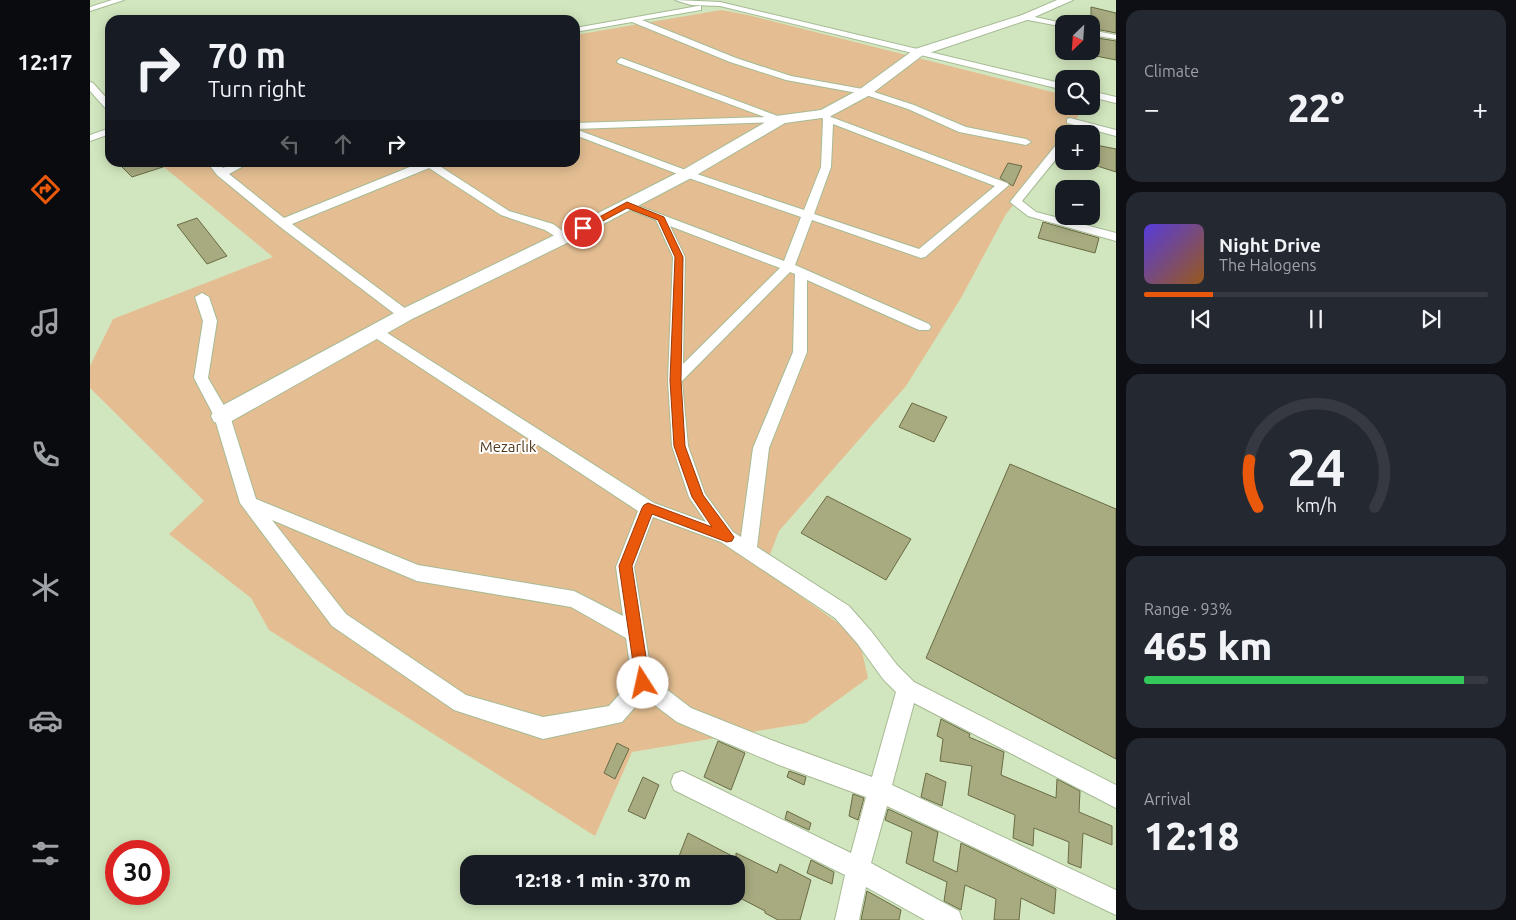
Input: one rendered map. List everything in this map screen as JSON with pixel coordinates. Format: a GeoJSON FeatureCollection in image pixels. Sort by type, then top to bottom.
{"type":"FeatureCollection","features":[{"type":"Feature","properties":{"kind":"street"},"geometry":{"type":"LineString","coordinates":[[90,9],[120,0]]}},
{"type":"Feature","properties":{"kind":"street"},"geometry":{"type":"LineString","coordinates":[[679,0],[691,3],[720,4],[1055,85]]}},
{"type":"Feature","properties":{"kind":"street"},"geometry":{"type":"LineString","coordinates":[[580,29],[745,0]]}},
{"type":"Feature","properties":{"kind":"street"},"geometry":{"type":"LineString","coordinates":[[826,116],[865,92],[919,52],[1026,17],[1068,0]]}},
{"type":"Feature","properties":{"kind":"street"},"geometry":{"type":"LineString","coordinates":[[1026,17],[1055,23]]}},
{"type":"Feature","properties":{"kind":"street"},"geometry":{"type":"LineString","coordinates":[[631,19],[733,60],[789,78],[865,92],[911,107],[963,130],[1026,142]]}},
{"type":"Feature","properties":{"kind":"street"},"geometry":{"type":"LineString","coordinates":[[1100,34],[1116,37]]}},
{"type":"Feature","properties":{"kind":"street"},"geometry":{"type":"LineString","coordinates":[[621,61],[781,119]]}},
{"type":"Feature","properties":{"kind":"street"},"geometry":{"type":"LineString","coordinates":[[90,85],[105,102]]}},
{"type":"Feature","properties":{"kind":"street"},"geometry":{"type":"LineString","coordinates":[[1100,96],[1116,100]]}},
{"type":"Feature","properties":{"kind":"street"},"geometry":{"type":"LineString","coordinates":[[748,551],[761,448],[800,352],[794,270],[809,214],[826,167],[826,116]]}},
{"type":"Feature","properties":{"kind":"street"},"geometry":{"type":"LineString","coordinates":[[580,126],[826,116],[1003,185],[921,254],[809,214],[687,174],[580,134]]}},
{"type":"Feature","properties":{"kind":"street"},"geometry":{"type":"LineString","coordinates":[[1070,125],[1071,118],[1092,125]]}},
{"type":"Feature","properties":{"kind":"street"},"geometry":{"type":"LineString","coordinates":[[222,416],[405,315],[566,237],[687,174],[781,119]]}},
{"type":"Feature","properties":{"kind":"street"},"geometry":{"type":"LineString","coordinates":[[1100,128],[1116,133]]}},
{"type":"Feature","properties":{"kind":"street"},"geometry":{"type":"LineString","coordinates":[[90,138],[105,133]]}},
{"type":"Feature","properties":{"kind":"street"},"geometry":{"type":"LineString","coordinates":[[1055,153],[1016,202],[1032,214],[1116,237]]}},
{"type":"Feature","properties":{"kind":"street"},"geometry":{"type":"LineString","coordinates":[[216,167],[283,223],[405,315]]}},
{"type":"Feature","properties":{"kind":"street"},"geometry":{"type":"LineString","coordinates":[[221,172],[234,167]]}},
{"type":"Feature","properties":{"kind":"street"},"geometry":{"type":"LineString","coordinates":[[283,223],[421,167]]}},
{"type":"Feature","properties":{"kind":"street"},"geometry":{"type":"LineString","coordinates":[[437,167],[505,213],[549,227],[566,237]]}},
{"type":"Feature","properties":{"kind":"street"},"geometry":{"type":"LineString","coordinates":[[627,205],[794,270],[924,327]]}},
{"type":"Feature","properties":{"kind":"street"},"geometry":{"type":"LineString","coordinates":[[661,219],[679,257],[675,380],[680,446],[698,497],[727,537]]}},
{"type":"Feature","properties":{"kind":"street"},"geometry":{"type":"LineString","coordinates":[[675,380],[794,270]]}},
{"type":"Feature","properties":{"kind":"street"},"geometry":{"type":"LineString","coordinates":[[202,297],[210,321],[201,378],[222,416],[249,503],[340,620],[461,703],[542,728],[615,715],[643,683]]}},
{"type":"Feature","properties":{"kind":"street"},"geometry":{"type":"LineString","coordinates":[[376,332],[648,508],[727,537],[842,612],[864,637],[890,672],[907,689],[1116,797]]}},
{"type":"Feature","properties":{"kind":"street"},"geometry":{"type":"LineString","coordinates":[[249,503],[417,573],[574,599],[634,632]]}},
{"type":"Feature","properties":{"kind":"street"},"geometry":{"type":"LineString","coordinates":[[648,508],[625,566],[643,683],[684,715],[779,754],[880,791],[1116,903]]}},
{"type":"Feature","properties":{"kind":"street"},"geometry":{"type":"LineString","coordinates":[[847,920],[858,869],[907,689]]}},
{"type":"Feature","properties":{"kind":"street"},"geometry":{"type":"LineString","coordinates":[[682,782],[858,869],[950,920]]}},
{"type":"Feature","properties":{"kind":"green space","name":"Mezarlık"},"geometry":{"type":"Polygon","coordinates":[[[721,10],[748,15],[1055,93],[1055,115],[1078,115],[1074,125],[1055,125],[1055,153],[1006,214],[961,298],[906,386],[779,531],[764,570],[859,638],[868,678],[806,723],[632,752],[595,836],[269,630],[251,598],[169,534],[204,501],[90,388],[90,366],[113,319],[273,257],[164,167],[580,167],[580,34],[721,10]]]}},
{"type":"Feature","properties":{"kind":"building"},"geometry":{"type":"Polygon","coordinates":[[[1091,7],[1116,13],[1116,33],[1100,30],[1100,15],[1091,15],[1091,7]]]}},
{"type":"Feature","properties":{"kind":"building"},"geometry":{"type":"Polygon","coordinates":[[[1100,38],[1116,41],[1116,60],[1100,57],[1100,38]]]}},
{"type":"Feature","properties":{"kind":"building"},"geometry":{"type":"Polygon","coordinates":[[[1100,146],[1116,149],[1116,172],[1100,167],[1100,146]]]}},
{"type":"Feature","properties":{"kind":"building"},"geometry":{"type":"Polygon","coordinates":[[[1008,163],[1022,166],[1013,186],[1000,178],[1008,163]]]}},
{"type":"Feature","properties":{"kind":"building"},"geometry":{"type":"Polygon","coordinates":[[[122,167],[163,167],[132,177],[122,167]]]}},
{"type":"Feature","properties":{"kind":"building"},"geometry":{"type":"Polygon","coordinates":[[[197,218],[227,256],[207,264],[177,225],[197,218]]]}},
{"type":"Feature","properties":{"kind":"building"},"geometry":{"type":"Polygon","coordinates":[[[1043,222],[1099,238],[1095,253],[1038,238],[1043,222]]]}},
{"type":"Feature","properties":{"kind":"building"},"geometry":{"type":"Polygon","coordinates":[[[912,403],[947,417],[934,442],[899,427],[912,403]]]}},
{"type":"Feature","properties":{"kind":"building"},"geometry":{"type":"Polygon","coordinates":[[[1010,464],[1116,509],[1116,759],[926,658],[1010,464]]]}},
{"type":"Feature","properties":{"kind":"building"},"geometry":{"type":"Polygon","coordinates":[[[827,496],[911,539],[886,580],[801,533],[827,496]]]}},
{"type":"Feature","properties":{"kind":"building"},"geometry":{"type":"Polygon","coordinates":[[[941,719],[970,734],[969,737],[1004,752],[1001,775],[1056,798],[1057,779],[1080,791],[1079,812],[1112,826],[1112,845],[1083,833],[1081,868],[1068,863],[1069,842],[1034,828],[1033,846],[1013,838],[1015,815],[968,795],[972,766],[940,761],[943,739],[937,736],[941,719]]]}},
{"type":"Feature","properties":{"kind":"building"},"geometry":{"type":"Polygon","coordinates":[[[718,741],[745,753],[731,790],[704,777],[718,741]]]}},
{"type":"Feature","properties":{"kind":"building"},"geometry":{"type":"Polygon","coordinates":[[[617,743],[629,749],[615,779],[604,773],[617,743]]]}},
{"type":"Feature","properties":{"kind":"building"},"geometry":{"type":"Polygon","coordinates":[[[789,771],[806,777],[804,785],[787,777],[789,771]]]}},
{"type":"Feature","properties":{"kind":"building"},"geometry":{"type":"Polygon","coordinates":[[[926,773],[946,782],[942,806],[921,797],[926,773]]]}},
{"type":"Feature","properties":{"kind":"building"},"geometry":{"type":"Polygon","coordinates":[[[643,777],[659,785],[645,819],[628,811],[643,777]]]}},
{"type":"Feature","properties":{"kind":"building"},"geometry":{"type":"Polygon","coordinates":[[[853,794],[864,798],[858,820],[849,816],[853,794]]]}},
{"type":"Feature","properties":{"kind":"building"},"geometry":{"type":"Polygon","coordinates":[[[888,809],[938,832],[933,861],[957,872],[961,843],[1056,889],[1054,914],[1021,898],[1019,920],[994,920],[996,899],[965,885],[961,910],[944,901],[947,882],[906,863],[912,832],[885,820],[888,809]]]}},
{"type":"Feature","properties":{"kind":"building"},"geometry":{"type":"Polygon","coordinates":[[[787,811],[811,823],[809,830],[785,819],[787,811]]]}},
{"type":"Feature","properties":{"kind":"building"},"geometry":{"type":"Polygon","coordinates":[[[688,833],[730,855],[679,855],[688,833]]]}},
{"type":"Feature","properties":{"kind":"building"},"geometry":{"type":"Polygon","coordinates":[[[745,857],[777,873],[780,864],[811,880],[800,920],[778,920],[765,913],[765,911],[745,901],[745,857]]]}},
{"type":"Feature","properties":{"kind":"building"},"geometry":{"type":"Polygon","coordinates":[[[811,860],[834,872],[832,884],[807,873],[811,860]]]}},
{"type":"Feature","properties":{"kind":"building"},"geometry":{"type":"Polygon","coordinates":[[[867,891],[901,910],[899,920],[861,920],[867,891]]]}},
{"type":"Feature","properties":{"kind":"route"},"geometry":{"type":"LineString","coordinates":[[583,228],[627,205],[661,219],[679,257],[675,380],[680,446],[698,497],[727,537],[648,508],[625,566],[643,683]]}}]}
